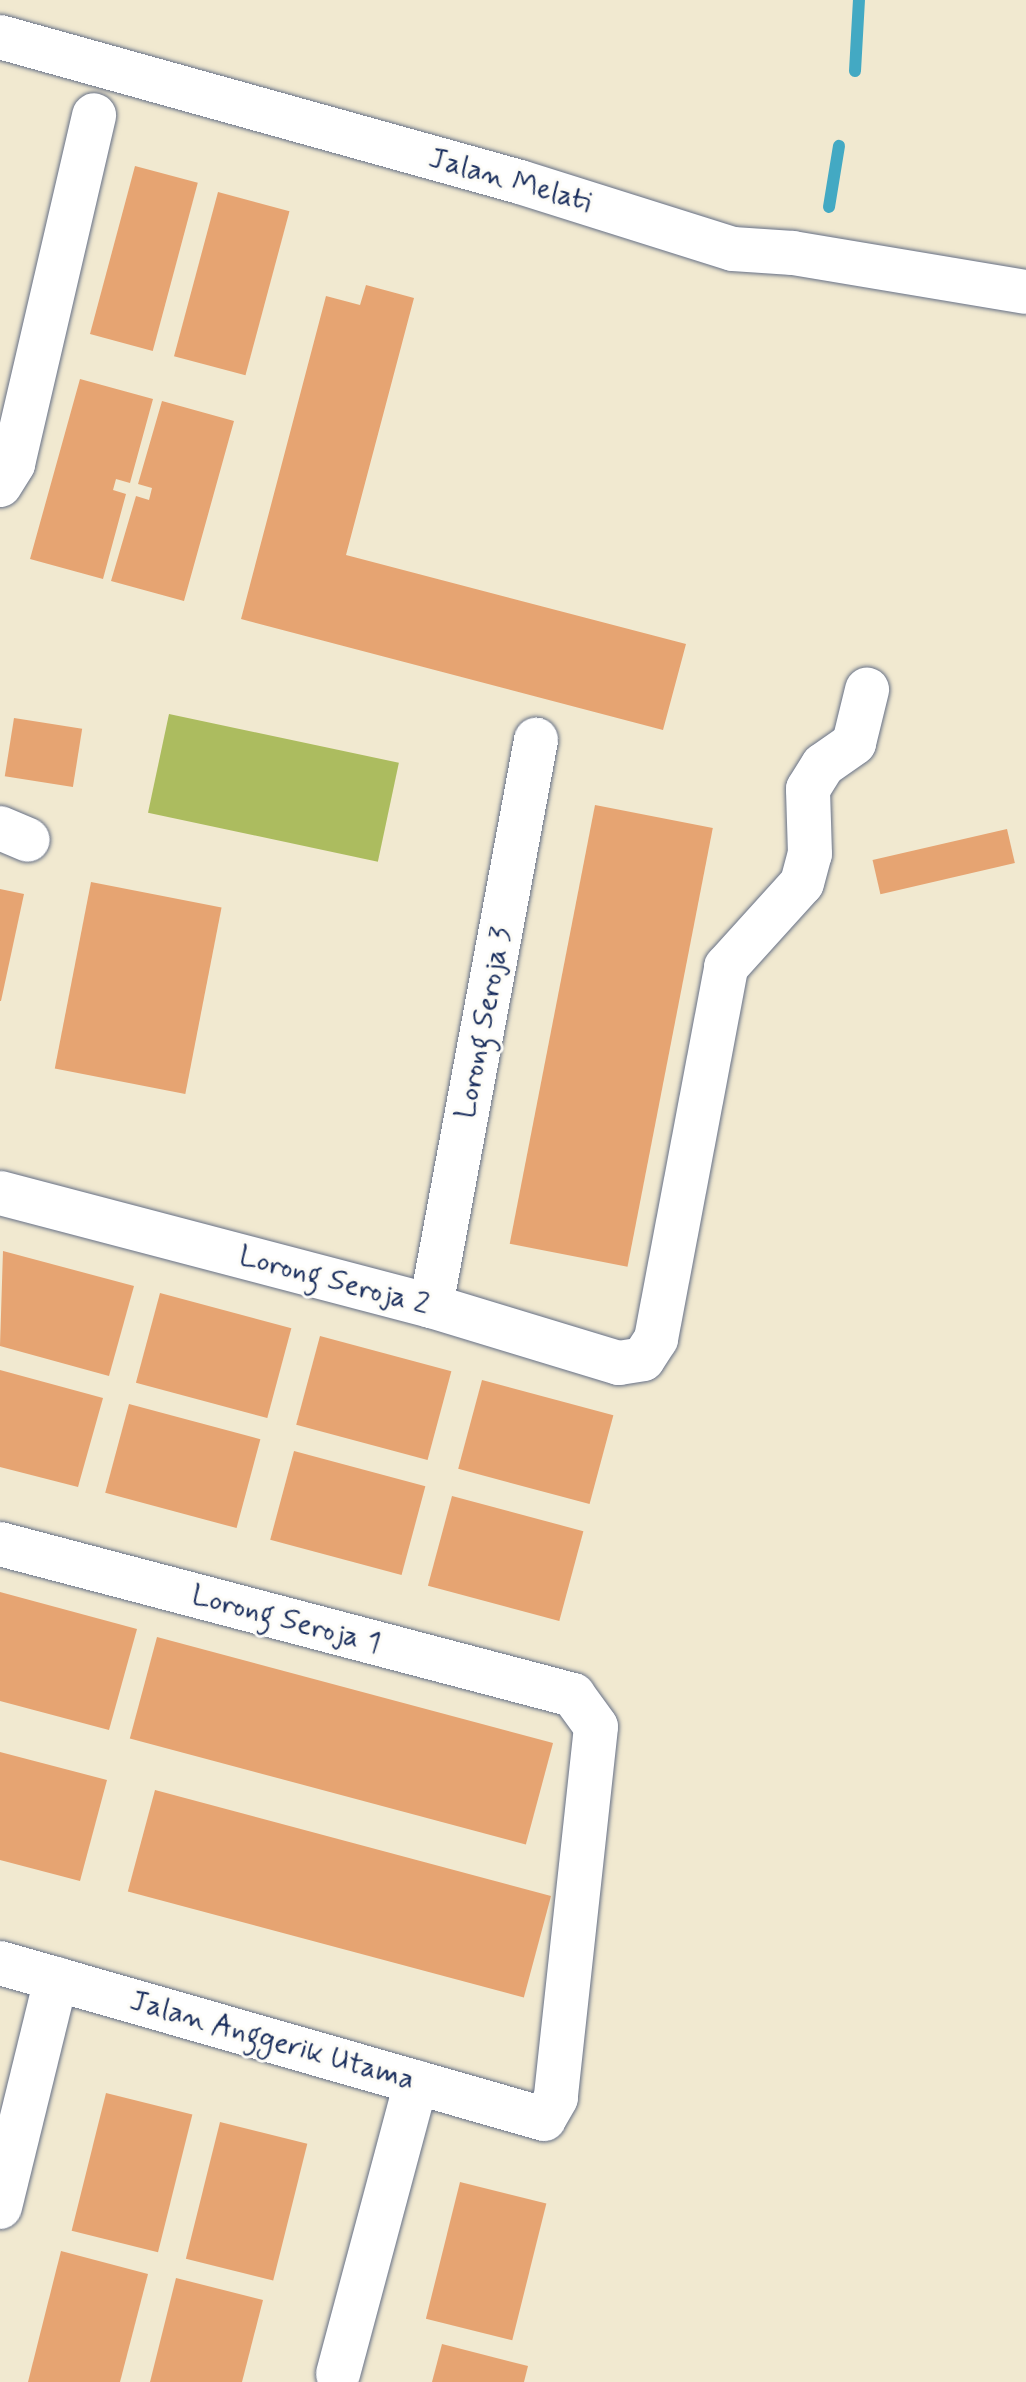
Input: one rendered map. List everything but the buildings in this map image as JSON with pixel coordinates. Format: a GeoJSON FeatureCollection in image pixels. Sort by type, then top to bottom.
{"type":"FeatureCollection","features":[{"type":"Feature","properties":{"kind":"street","name":"Jalan Melati"},"geometry":{"type":"LineString","coordinates":[[0,37],[520,182],[733,249],[793,253],[1026,292]]}},
{"type":"Feature","properties":{"kind":"street"},"geometry":{"type":"LineString","coordinates":[[0,485],[13,464],[94,115]]}},
{"type":"Feature","properties":{"kind":"street","name":"Lorong Seroja 2"},"geometry":{"type":"LineString","coordinates":[[0,1193],[431,1306],[619,1363],[643,1359],[656,1339],[726,967],[802,883],[809,864],[808,789],[823,765],[854,743],[867,690]]}},
{"type":"Feature","properties":{"kind":"street","name":"Lorong Seroja 3"},"geometry":{"type":"LineString","coordinates":[[431,1306],[536,740]]}},
{"type":"Feature","properties":{"kind":"street","name":"Lorong Seroja 1"},"geometry":{"type":"LineString","coordinates":[[0,1544],[573,1695],[596,1727],[556,2098],[544,2119]]}},
{"type":"Feature","properties":{"kind":"street","name":"Jalan Anggerik Utama"},"geometry":{"type":"LineString","coordinates":[[0,1963],[544,2119]]}},
{"type":"Feature","properties":{"kind":"street"},"geometry":{"type":"LineString","coordinates":[[0,2207],[56,1979]]}},
{"type":"Feature","properties":{"kind":"street"},"geometry":{"type":"LineString","coordinates":[[338,2374],[416,2082]]}},
{"type":"Feature","properties":{"kind":"green space"},"geometry":{"type":"Polygon","coordinates":[[[169,714],[399,763],[378,862],[148,813],[169,714]]]}},
{"type":"Feature","properties":{"kind":"waterway"},"geometry":{"type":"LineString","coordinates":[[855,71],[859,0]]}},
{"type":"Feature","properties":{"kind":"waterway"},"geometry":{"type":"LineString","coordinates":[[829,207],[839,146]]}}]}
